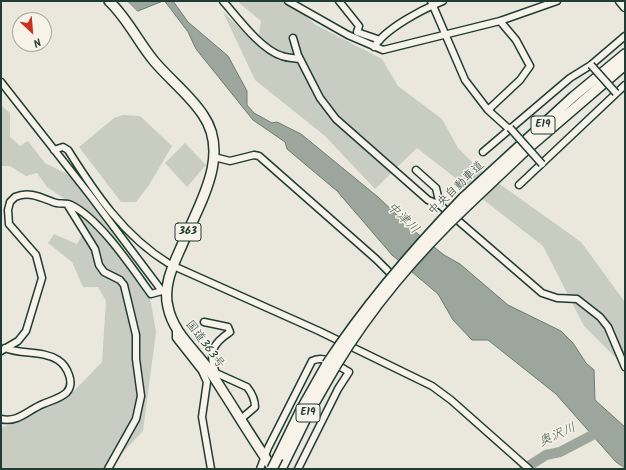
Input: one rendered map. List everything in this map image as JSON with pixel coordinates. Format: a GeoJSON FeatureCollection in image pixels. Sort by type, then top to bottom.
{"type":"FeatureCollection","features":[{"type":"Feature","properties":{"kind":"highway","name":"国道363号"},"geometry":{"type":"LineString","coordinates":[[109,1],[127,20],[150,56],[204,116],[211,131],[214,157],[211,177],[164,291],[176,328],[214,374],[273,469]]}},
{"type":"Feature","properties":{"kind":"highway","name":"中央自動車道"},"geometry":{"type":"LineString","coordinates":[[273,469],[281,462],[308,414],[331,365],[394,282],[442,230],[466,201],[574,97],[625,54]]}},
{"type":"Feature","properties":{"kind":"highway","name":"中央自動車道"},"geometry":{"type":"LineString","coordinates":[[466,201],[625,66]]}},
{"type":"Feature","properties":{"kind":"main road"},"geometry":{"type":"LineString","coordinates":[[620,1],[625,7]]}},
{"type":"Feature","properties":{"kind":"street"},"geometry":{"type":"LineString","coordinates":[[223,1],[253,34],[274,53],[300,59]]}},
{"type":"Feature","properties":{"kind":"street"},"geometry":{"type":"LineString","coordinates":[[288,1],[315,18],[383,50],[396,48],[444,33],[500,21],[557,1]]}},
{"type":"Feature","properties":{"kind":"street"},"geometry":{"type":"LineString","coordinates":[[339,1],[359,26],[358,32],[380,40]]}},
{"type":"Feature","properties":{"kind":"street"},"geometry":{"type":"LineString","coordinates":[[374,47],[380,40],[402,23],[432,3],[443,1]]}},
{"type":"Feature","properties":{"kind":"street"},"geometry":{"type":"LineString","coordinates":[[432,3],[465,80],[488,110],[510,128],[542,164]]}},
{"type":"Feature","properties":{"kind":"street"},"geometry":{"type":"LineString","coordinates":[[488,110],[520,80],[530,66],[516,40],[500,21]]}},
{"type":"Feature","properties":{"kind":"street"},"geometry":{"type":"LineString","coordinates":[[483,152],[570,78],[591,64],[625,36]]}},
{"type":"Feature","properties":{"kind":"street"},"geometry":{"type":"LineString","coordinates":[[293,38],[300,59],[320,98],[336,119],[428,200],[440,205],[542,293],[556,298],[578,299],[600,317],[608,327],[625,368]]}},
{"type":"Feature","properties":{"kind":"street"},"geometry":{"type":"LineString","coordinates":[[591,64],[616,92]]}},
{"type":"Feature","properties":{"kind":"street"},"geometry":{"type":"LineString","coordinates":[[1,82],[164,291],[151,294],[115,245],[87,216],[67,204],[57,204],[33,194],[24,194],[15,197],[10,202],[7,216],[9,224],[36,255],[42,278],[38,296],[26,331],[18,340],[3,349]]}},
{"type":"Feature","properties":{"kind":"street"},"geometry":{"type":"LineString","coordinates":[[519,184],[625,85]]}},
{"type":"Feature","properties":{"kind":"street"},"geometry":{"type":"LineString","coordinates":[[54,150],[63,147],[68,150],[106,206],[139,242],[150,252],[168,263]]}},
{"type":"Feature","properties":{"kind":"street"},"geometry":{"type":"LineString","coordinates":[[214,157],[230,161],[254,155],[259,156],[389,272]]}},
{"type":"Feature","properties":{"kind":"street"},"geometry":{"type":"LineString","coordinates":[[416,170],[436,188],[440,205]]}},
{"type":"Feature","properties":{"kind":"street"},"geometry":{"type":"LineString","coordinates":[[67,204],[95,249],[99,266],[104,272],[120,280],[124,286],[136,335],[136,359],[141,388],[139,408],[132,428],[108,469]]}},
{"type":"Feature","properties":{"kind":"street"},"geometry":{"type":"LineString","coordinates":[[178,268],[319,331],[432,386],[451,400],[527,467]]}},
{"type":"Feature","properties":{"kind":"street"},"geometry":{"type":"LineString","coordinates":[[204,322],[228,328],[230,332],[216,344],[211,353],[211,362],[214,374],[250,390],[255,402],[255,407],[241,419]]}},
{"type":"Feature","properties":{"kind":"street"},"geometry":{"type":"LineString","coordinates":[[176,328],[176,338],[202,371],[206,382],[202,417],[210,469]]}},
{"type":"Feature","properties":{"kind":"street"},"geometry":{"type":"LineString","coordinates":[[1,419],[13,420],[42,404],[60,398],[69,391],[71,383],[64,364],[48,355],[3,349]]}},
{"type":"Feature","properties":{"kind":"street"},"geometry":{"type":"LineString","coordinates":[[260,469],[268,448],[312,361],[318,358],[324,358],[348,372],[298,469]]}},
{"type":"Feature","properties":{"kind":"shaded area"},"geometry":{"type":"Polygon","coordinates":[[[128,1],[163,1],[138,11],[128,1]]]}},
{"type":"Feature","properties":{"kind":"shaded area"},"geometry":{"type":"Polygon","coordinates":[[[165,1],[173,1],[188,22],[228,56],[247,91],[247,105],[254,113],[272,123],[277,122],[301,134],[378,197],[413,230],[444,255],[460,264],[508,305],[561,331],[573,343],[586,363],[594,370],[595,400],[625,427],[625,468],[616,462],[556,394],[488,340],[472,340],[453,320],[438,294],[392,255],[337,191],[287,149],[285,142],[253,120],[196,49],[188,32],[165,1]]]}},
{"type":"Feature","properties":{"kind":"shaded area"},"geometry":{"type":"Polygon","coordinates":[[[237,1],[289,1],[316,25],[382,59],[398,86],[442,119],[458,148],[480,170],[581,242],[625,302],[625,367],[584,326],[543,246],[417,148],[375,189],[325,136],[255,80],[223,12],[257,45],[261,21],[237,1]]]}},
{"type":"Feature","properties":{"kind":"shaded area"},"geometry":{"type":"Polygon","coordinates":[[[1,105],[10,113],[10,137],[20,146],[28,141],[45,163],[69,175],[147,280],[156,332],[143,431],[107,469],[1,469],[1,428],[58,402],[74,391],[102,362],[106,301],[98,287],[83,287],[72,262],[48,243],[54,234],[77,244],[85,230],[65,199],[47,187],[37,173],[26,176],[10,166],[1,166],[1,105]]]}},
{"type":"Feature","properties":{"kind":"shaded area"},"geometry":{"type":"Polygon","coordinates":[[[123,115],[140,116],[172,146],[149,185],[136,202],[121,202],[79,147],[114,118],[123,115]]]}},
{"type":"Feature","properties":{"kind":"shaded area"},"geometry":{"type":"Polygon","coordinates":[[[185,143],[206,165],[187,187],[165,163],[185,143]]]}},
{"type":"Feature","properties":{"kind":"waterway","name":"奥沢川"},"geometry":{"type":"LineString","coordinates":[[524,469],[546,455],[560,452],[604,429]]}},
{"type":"Feature","properties":{"kind":"water label","name":"中津川"},"geometry":{"type":"Point","coordinates":[402,219]}}]}
